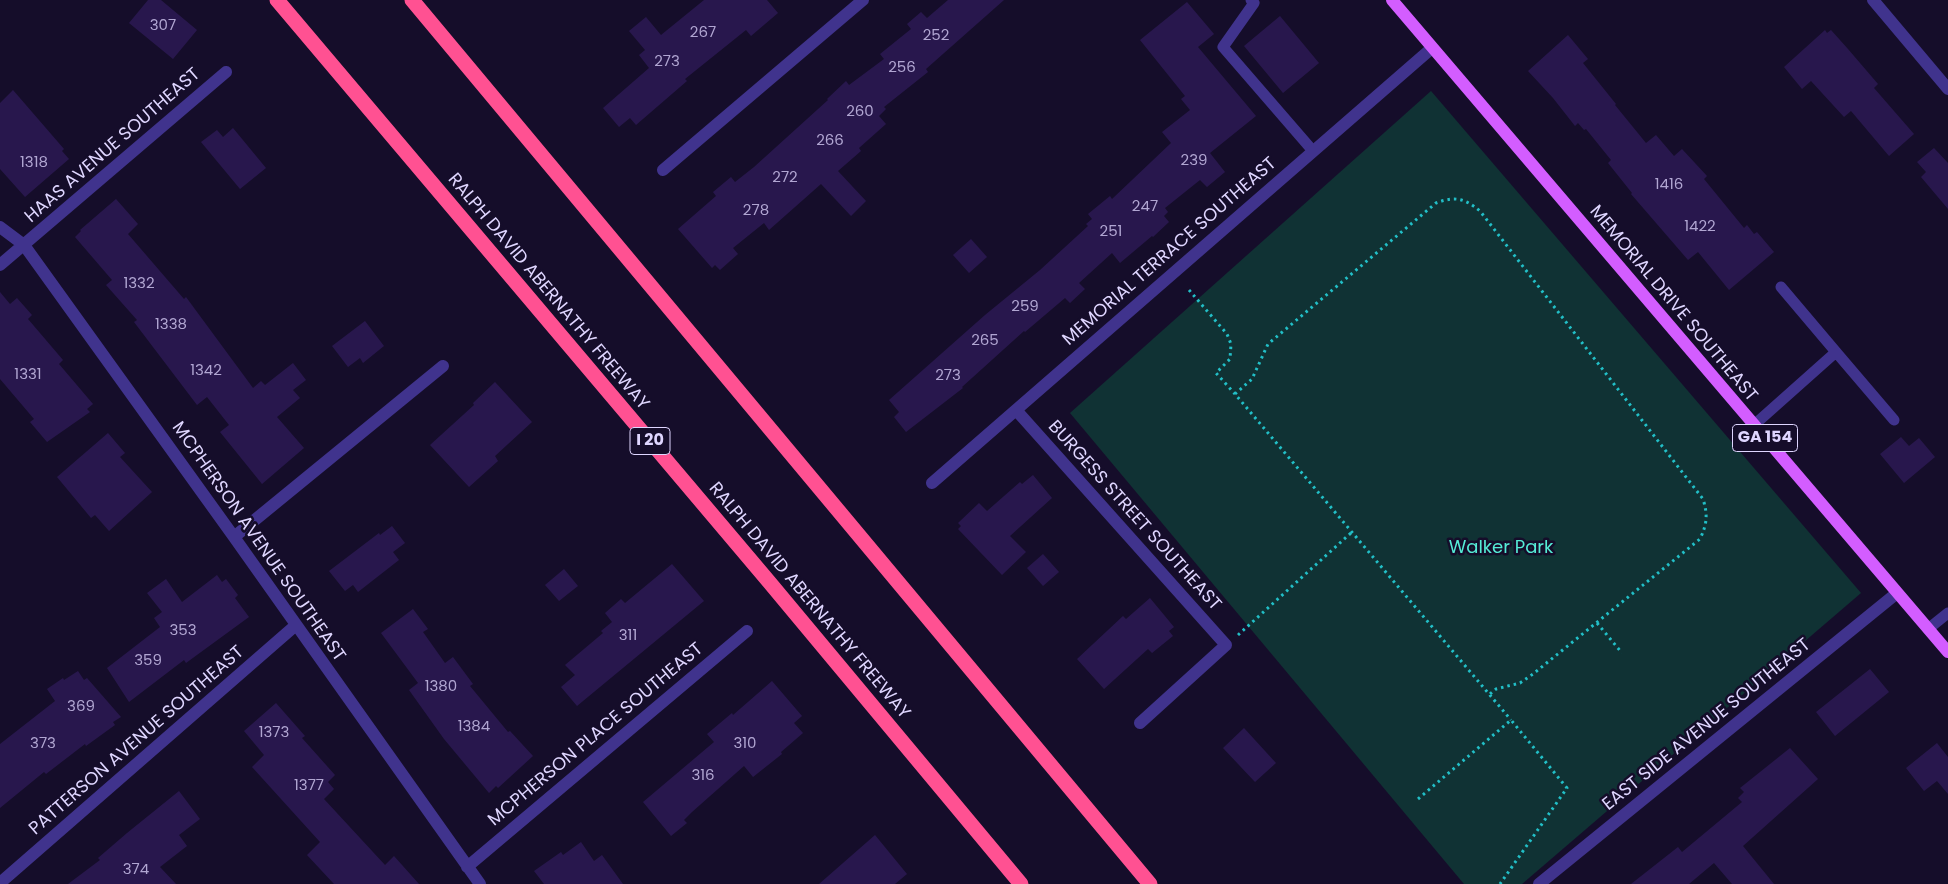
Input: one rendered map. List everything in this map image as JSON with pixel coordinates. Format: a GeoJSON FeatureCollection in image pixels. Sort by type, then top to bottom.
{"type":"FeatureCollection","features":[{"type":"Feature","properties":{"kind":"highway","name":"RALPH DAVID ABERNATHY FREEWAY"},"geometry":{"type":"LineString","coordinates":[[277,0],[770,583],[1021,884]]}},
{"type":"Feature","properties":{"kind":"highway"},"geometry":{"type":"LineString","coordinates":[[412,0],[1150,884]]}},
{"type":"Feature","properties":{"kind":"main road","name":"MEMORIAL DRIVE SOUTHEAST"},"geometry":{"type":"LineString","coordinates":[[1392,0],[1948,652]]}},
{"type":"Feature","properties":{"kind":"street"},"geometry":{"type":"LineString","coordinates":[[663,170],[863,0]]}},
{"type":"Feature","properties":{"kind":"street"},"geometry":{"type":"LineString","coordinates":[[1872,0],[1948,89]]}},
{"type":"Feature","properties":{"kind":"street","name":"MEMORIAL TERRACE SOUTHEAST"},"geometry":{"type":"LineString","coordinates":[[932,482],[1432,48]]}},
{"type":"Feature","properties":{"kind":"street","name":"HAAS AVENUE SOUTHEAST"},"geometry":{"type":"LineString","coordinates":[[0,265],[226,72]]}},
{"type":"Feature","properties":{"kind":"street","name":"MCPHERSON AVENUE SOUTHEAST"},"geometry":{"type":"LineString","coordinates":[[0,227],[24,245],[480,884]]}},
{"type":"Feature","properties":{"kind":"street"},"geometry":{"type":"LineString","coordinates":[[234,537],[443,366]]}},
{"type":"Feature","properties":{"kind":"street","name":"BURGESS STREET SOUTHEAST"},"geometry":{"type":"LineString","coordinates":[[1016,410],[1226,645]]}},
{"type":"Feature","properties":{"kind":"street","name":"EAST SIDE AVENUE SOUTHEAST"},"geometry":{"type":"LineString","coordinates":[[1539,884],[1897,593]]}},
{"type":"Feature","properties":{"kind":"street","name":"PATTERSON AVENUE SOUTHEAST"},"geometry":{"type":"LineString","coordinates":[[0,883],[296,625]]}},
{"type":"Feature","properties":{"kind":"street","name":"MCPHERSON PLACE SOUTHEAST"},"geometry":{"type":"LineString","coordinates":[[467,867],[747,630]]}},
{"type":"Feature","properties":{"kind":"street"},"geometry":{"type":"LineString","coordinates":[[1140,723],[1226,645]]}},
{"type":"Feature","properties":{"kind":"lane"},"geometry":{"type":"LineString","coordinates":[[1251,0],[1254,4],[1224,47],[1313,151]]}},
{"type":"Feature","properties":{"kind":"lane"},"geometry":{"type":"LineString","coordinates":[[1781,287],[1894,420]]}},
{"type":"Feature","properties":{"kind":"lane"},"geometry":{"type":"LineString","coordinates":[[1754,425],[1836,352]]}},
{"type":"Feature","properties":{"kind":"lane"},"geometry":{"type":"LineString","coordinates":[[1928,629],[1948,613]]}},
{"type":"Feature","properties":{"kind":"path"},"geometry":{"type":"LineString","coordinates":[[1235,394],[1252,379],[1268,344],[1436,203],[1449,198],[1467,201],[1480,211],[1703,499],[1708,513],[1706,526],[1700,539],[1533,674],[1520,683],[1496,689],[1490,694]]}},
{"type":"Feature","properties":{"kind":"path"},"geometry":{"type":"LineString","coordinates":[[1188,290],[1226,334],[1231,344],[1230,359],[1216,373],[1490,694],[1567,788],[1500,884]]}},
{"type":"Feature","properties":{"kind":"path"},"geometry":{"type":"LineString","coordinates":[[1226,645],[1352,532]]}},
{"type":"Feature","properties":{"kind":"path"},"geometry":{"type":"LineString","coordinates":[[1597,623],[1622,653]]}},
{"type":"Feature","properties":{"kind":"path"},"geometry":{"type":"LineString","coordinates":[[1418,799],[1511,720]]}},
{"type":"Feature","properties":{"kind":"green space","name":"Walker Park"},"geometry":{"type":"Polygon","coordinates":[[[1431,91],[1861,593],[1522,884],[1464,884],[1070,413],[1431,91]]]}},
{"type":"Feature","properties":{"kind":"building"},"geometry":{"type":"Polygon","coordinates":[[[148,0],[161,0],[197,30],[173,59],[129,23],[148,0]]]}},
{"type":"Feature","properties":{"kind":"building"},"geometry":{"type":"Polygon","coordinates":[[[704,0],[767,0],[778,13],[751,36],[746,30],[685,79],[687,81],[636,125],[630,118],[619,127],[603,108],[649,68],[639,55],[645,50],[629,31],[646,17],[661,35],[704,0]]]}},
{"type":"Feature","properties":{"kind":"building"},"geometry":{"type":"Polygon","coordinates":[[[948,0],[1004,0],[926,69],[928,72],[884,107],[886,109],[879,116],[886,124],[859,148],[861,151],[838,171],[866,201],[851,216],[821,184],[769,230],[764,223],[733,248],[738,254],[720,270],[715,265],[712,268],[678,229],[716,196],[713,192],[731,177],[735,182],[754,167],[828,100],[846,81],[849,85],[884,59],[880,54],[911,29],[907,24],[921,12],[927,18],[948,0]]]}},
{"type":"Feature","properties":{"kind":"building"},"geometry":{"type":"Polygon","coordinates":[[[1187,2],[1214,34],[1198,47],[1256,116],[1210,153],[1225,172],[1207,187],[1200,180],[1165,208],[1168,212],[1164,216],[1169,222],[1153,237],[1120,263],[1112,253],[1079,283],[1085,289],[1070,303],[1065,298],[1024,331],[963,388],[906,432],[894,417],[899,412],[889,400],[985,315],[1040,270],[1088,226],[1086,224],[1092,219],[1088,214],[1110,196],[1112,199],[1171,143],[1162,132],[1190,110],[1181,99],[1185,96],[1140,40],[1187,2]]]}},
{"type":"Feature","properties":{"kind":"building"},"geometry":{"type":"Polygon","coordinates":[[[1280,16],[1319,63],[1283,93],[1244,46],[1280,16]]]}},
{"type":"Feature","properties":{"kind":"building"},"geometry":{"type":"Polygon","coordinates":[[[1825,30],[1827,33],[1831,30],[1878,84],[1874,88],[1914,134],[1889,156],[1851,111],[1844,117],[1811,81],[1802,89],[1784,67],[1825,30]]]}},
{"type":"Feature","properties":{"kind":"building"},"geometry":{"type":"Polygon","coordinates":[[[1568,35],[1588,59],[1583,63],[1646,143],[1656,135],[1674,156],[1682,149],[1707,176],[1704,179],[1744,228],[1747,225],[1754,234],[1757,232],[1774,252],[1729,290],[1698,252],[1688,260],[1631,194],[1608,163],[1611,160],[1586,129],[1584,130],[1578,123],[1575,126],[1528,71],[1568,35]]]}},
{"type":"Feature","properties":{"kind":"building"},"geometry":{"type":"Polygon","coordinates":[[[13,90],[64,149],[62,151],[69,159],[25,197],[0,169],[0,103],[13,90]]]}},
{"type":"Feature","properties":{"kind":"building"},"geometry":{"type":"Polygon","coordinates":[[[233,128],[266,168],[240,189],[201,142],[217,130],[223,137],[233,128]]]}},
{"type":"Feature","properties":{"kind":"building"},"geometry":{"type":"Polygon","coordinates":[[[1934,148],[1948,163],[1948,209],[1921,177],[1926,172],[1917,162],[1934,148]]]}},
{"type":"Feature","properties":{"kind":"building"},"geometry":{"type":"Polygon","coordinates":[[[116,199],[138,224],[128,234],[184,299],[186,297],[253,388],[261,381],[265,385],[293,363],[306,380],[293,390],[300,398],[277,417],[304,448],[262,484],[220,432],[229,425],[207,397],[197,405],[134,322],[137,320],[106,285],[112,280],[75,237],[80,230],[116,199]]]}},
{"type":"Feature","properties":{"kind":"building"},"geometry":{"type":"Polygon","coordinates":[[[971,239],[987,257],[969,273],[953,255],[971,239]]]}},
{"type":"Feature","properties":{"kind":"building"},"geometry":{"type":"Polygon","coordinates":[[[0,292],[10,304],[17,298],[32,315],[28,319],[63,360],[59,364],[93,404],[87,409],[90,412],[47,442],[30,422],[34,419],[0,379],[0,292]]]}},
{"type":"Feature","properties":{"kind":"building"},"geometry":{"type":"Polygon","coordinates":[[[365,321],[384,346],[363,363],[360,358],[348,367],[332,346],[365,321]]]}},
{"type":"Feature","properties":{"kind":"building"},"geometry":{"type":"Polygon","coordinates":[[[495,382],[532,422],[495,456],[498,461],[469,487],[430,445],[474,405],[473,403],[495,382]]]}},
{"type":"Feature","properties":{"kind":"building"},"geometry":{"type":"Polygon","coordinates":[[[108,433],[125,453],[120,457],[152,492],[109,531],[95,515],[91,518],[57,477],[108,433]]]}},
{"type":"Feature","properties":{"kind":"building"},"geometry":{"type":"Polygon","coordinates":[[[1901,437],[1909,446],[1919,438],[1935,457],[1904,483],[1880,454],[1901,437]]]}},
{"type":"Feature","properties":{"kind":"building"},"geometry":{"type":"Polygon","coordinates":[[[1033,475],[1052,498],[1010,536],[1026,552],[1002,575],[958,529],[961,526],[958,523],[979,503],[987,511],[1020,482],[1022,484],[1033,475]]]}},
{"type":"Feature","properties":{"kind":"building"},"geometry":{"type":"Polygon","coordinates":[[[392,526],[405,543],[393,552],[399,560],[358,592],[353,585],[345,591],[329,571],[379,533],[380,535],[392,526]]]}},
{"type":"Feature","properties":{"kind":"building"},"geometry":{"type":"Polygon","coordinates":[[[1043,554],[1059,572],[1043,586],[1027,568],[1043,554]]]}},
{"type":"Feature","properties":{"kind":"building"},"geometry":{"type":"Polygon","coordinates":[[[672,564],[704,601],[577,706],[561,687],[575,675],[565,665],[603,633],[601,631],[612,622],[605,613],[621,599],[625,603],[672,564]]]}},
{"type":"Feature","properties":{"kind":"building"},"geometry":{"type":"Polygon","coordinates":[[[564,569],[578,586],[559,601],[545,585],[564,569]]]}},
{"type":"Feature","properties":{"kind":"building"},"geometry":{"type":"Polygon","coordinates":[[[217,575],[222,582],[226,579],[238,595],[235,598],[249,617],[186,663],[184,660],[129,702],[107,668],[160,627],[154,618],[162,612],[147,593],[166,579],[182,602],[217,575]]]}},
{"type":"Feature","properties":{"kind":"building"},"geometry":{"type":"Polygon","coordinates":[[[1150,598],[1174,627],[1169,631],[1173,636],[1152,653],[1148,649],[1104,689],[1077,659],[1123,616],[1126,619],[1150,598]]]}},
{"type":"Feature","properties":{"kind":"building"},"geometry":{"type":"Polygon","coordinates":[[[413,609],[428,629],[423,632],[445,663],[453,657],[473,684],[470,686],[508,732],[510,731],[533,756],[498,788],[496,786],[489,793],[444,739],[409,690],[418,683],[381,633],[413,609]]]}},
{"type":"Feature","properties":{"kind":"building"},"geometry":{"type":"Polygon","coordinates":[[[1870,669],[1889,692],[1835,736],[1816,712],[1870,669]]]}},
{"type":"Feature","properties":{"kind":"building"},"geometry":{"type":"Polygon","coordinates":[[[78,671],[84,680],[87,678],[121,717],[113,722],[115,725],[86,746],[85,744],[46,774],[44,772],[0,808],[0,744],[55,701],[47,689],[78,671]]]}},
{"type":"Feature","properties":{"kind":"building"},"geometry":{"type":"Polygon","coordinates":[[[772,681],[802,716],[794,723],[803,733],[781,752],[782,754],[753,777],[744,766],[692,812],[684,820],[687,823],[671,836],[643,802],[714,742],[707,734],[732,713],[733,715],[772,681]]]}},
{"type":"Feature","properties":{"kind":"building"},"geometry":{"type":"Polygon","coordinates":[[[276,703],[305,736],[302,738],[335,775],[328,782],[334,789],[324,799],[385,865],[394,856],[419,884],[334,884],[307,855],[320,842],[252,767],[264,755],[244,731],[276,703]]]}},
{"type":"Feature","properties":{"kind":"building"},"geometry":{"type":"Polygon","coordinates":[[[1244,728],[1276,763],[1255,782],[1223,748],[1244,728]]]}},
{"type":"Feature","properties":{"kind":"building"},"geometry":{"type":"Polygon","coordinates":[[[1937,743],[1948,757],[1948,794],[1937,781],[1924,791],[1906,768],[1937,743]]]}},
{"type":"Feature","properties":{"kind":"building"},"geometry":{"type":"Polygon","coordinates":[[[1790,748],[1818,779],[1743,846],[1774,884],[1732,884],[1714,863],[1689,884],[1631,884],[1678,847],[1682,852],[1742,802],[1738,798],[1744,792],[1740,788],[1790,748]]]}},
{"type":"Feature","properties":{"kind":"building"},"geometry":{"type":"Polygon","coordinates":[[[179,791],[200,819],[179,835],[187,846],[160,867],[176,884],[68,884],[100,860],[98,858],[179,791]]]}},
{"type":"Feature","properties":{"kind":"building"},"geometry":{"type":"Polygon","coordinates":[[[875,835],[907,874],[895,884],[819,884],[875,835]]]}},
{"type":"Feature","properties":{"kind":"building"},"geometry":{"type":"Polygon","coordinates":[[[581,842],[594,861],[602,855],[623,884],[544,884],[534,871],[561,852],[563,855],[581,842]]]}}]}
